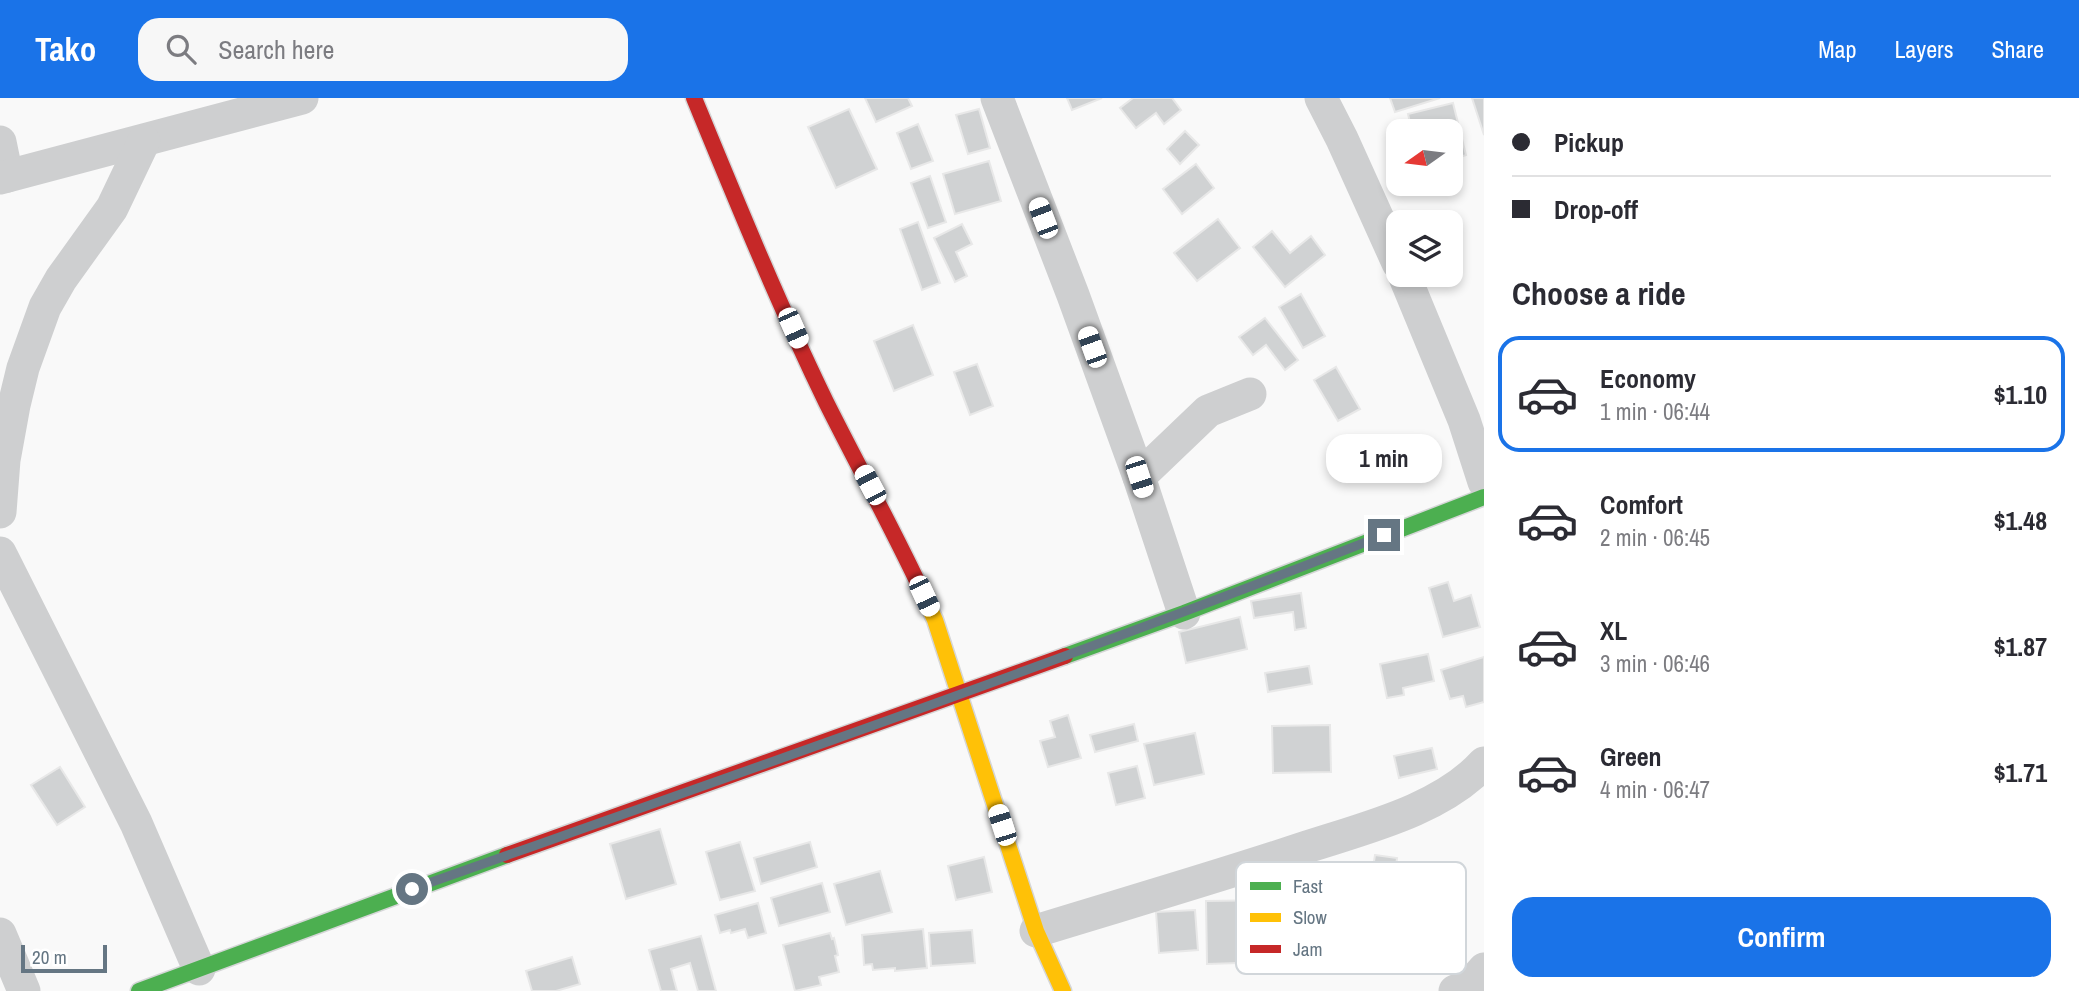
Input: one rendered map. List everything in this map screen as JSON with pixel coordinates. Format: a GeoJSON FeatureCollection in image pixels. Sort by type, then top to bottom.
{"type":"FeatureCollection","features":[{"type":"Feature","properties":{"kind":"street"},"geometry":{"type":"LineString","coordinates":[[0,142],[3,177],[144,141],[222,108],[302,98]]}},
{"type":"Feature","properties":{"kind":"street"},"geometry":{"type":"LineString","coordinates":[[694,98],[747,226],[826,401],[891,526],[935,620],[1036,930],[1063,991]]}},
{"type":"Feature","properties":{"kind":"street"},"geometry":{"type":"LineString","coordinates":[[997,98],[1073,295],[1139,477],[1184,613]]}},
{"type":"Feature","properties":{"kind":"street"},"geometry":{"type":"LineString","coordinates":[[1321,98],[1386,236]]}},
{"type":"Feature","properties":{"kind":"street"},"geometry":{"type":"LineString","coordinates":[[0,512],[14,405],[23,368],[45,307],[61,279],[112,208],[144,141]]}},
{"type":"Feature","properties":{"kind":"street"},"geometry":{"type":"LineString","coordinates":[[1409,287],[1464,420],[1484,482]]}},
{"type":"Feature","properties":{"kind":"street"},"geometry":{"type":"LineString","coordinates":[[1139,477],[1208,411],[1250,394]]}},
{"type":"Feature","properties":{"kind":"street"},"geometry":{"type":"LineString","coordinates":[[139,991],[338,916],[1184,613],[1484,497]]}},
{"type":"Feature","properties":{"kind":"street"},"geometry":{"type":"LineString","coordinates":[[0,553],[136,822],[199,969]]}},
{"type":"Feature","properties":{"kind":"street"},"geometry":{"type":"LineString","coordinates":[[1261,862],[1383,822],[1439,798],[1483,768]]}},
{"type":"Feature","properties":{"kind":"street"},"geometry":{"type":"LineString","coordinates":[[1036,930],[1236,870]]}},
{"type":"Feature","properties":{"kind":"street"},"geometry":{"type":"LineString","coordinates":[[0,934],[24,991]]}},
{"type":"Feature","properties":{"kind":"street"},"geometry":{"type":"LineString","coordinates":[[1455,991],[1470,985],[1484,969]]}},
{"type":"Feature","properties":{"kind":"building"},"geometry":{"type":"Polygon","coordinates":[[[865,98],[908,98],[912,106],[876,122],[865,98]]]}},
{"type":"Feature","properties":{"kind":"building"},"geometry":{"type":"Polygon","coordinates":[[[1067,98],[1102,98],[1072,110],[1067,98]]]}},
{"type":"Feature","properties":{"kind":"building"},"geometry":{"type":"Polygon","coordinates":[[[1133,98],[1172,98],[1181,110],[1164,124],[1156,113],[1136,128],[1120,108],[1133,98]]]}},
{"type":"Feature","properties":{"kind":"building"},"geometry":{"type":"Polygon","coordinates":[[[1390,98],[1440,98],[1395,112],[1390,98]]]}},
{"type":"Feature","properties":{"kind":"building"},"geometry":{"type":"Polygon","coordinates":[[[1472,98],[1484,98],[1484,135],[1472,98]]]}},
{"type":"Feature","properties":{"kind":"building"},"geometry":{"type":"Polygon","coordinates":[[[1453,103],[1457,119],[1409,119],[1408,114],[1453,103]]]}},
{"type":"Feature","properties":{"kind":"building"},"geometry":{"type":"Polygon","coordinates":[[[849,109],[877,169],[836,188],[808,127],[849,109]]]}},
{"type":"Feature","properties":{"kind":"building"},"geometry":{"type":"Polygon","coordinates":[[[979,109],[990,148],[968,154],[956,115],[979,109]]]}},
{"type":"Feature","properties":{"kind":"building"},"geometry":{"type":"Polygon","coordinates":[[[918,124],[933,161],[911,169],[897,133],[918,124]]]}},
{"type":"Feature","properties":{"kind":"building"},"geometry":{"type":"Polygon","coordinates":[[[1185,131],[1199,145],[1180,164],[1167,149],[1185,131]]]}},
{"type":"Feature","properties":{"kind":"building"},"geometry":{"type":"Polygon","coordinates":[[[989,161],[1001,201],[955,214],[943,174],[989,161]]]}},
{"type":"Feature","properties":{"kind":"building"},"geometry":{"type":"Polygon","coordinates":[[[1196,164],[1214,188],[1182,214],[1163,189],[1196,164]]]}},
{"type":"Feature","properties":{"kind":"building"},"geometry":{"type":"Polygon","coordinates":[[[930,176],[946,222],[928,228],[911,183],[930,176]]]}},
{"type":"Feature","properties":{"kind":"building"},"geometry":{"type":"Polygon","coordinates":[[[1218,219],[1240,248],[1197,281],[1174,253],[1218,219]]]}},
{"type":"Feature","properties":{"kind":"building"},"geometry":{"type":"Polygon","coordinates":[[[918,222],[940,283],[922,290],[900,229],[918,222]]]}},
{"type":"Feature","properties":{"kind":"building"},"geometry":{"type":"Polygon","coordinates":[[[962,224],[972,244],[956,252],[967,276],[955,282],[934,238],[962,224]]]}},
{"type":"Feature","properties":{"kind":"building"},"geometry":{"type":"Polygon","coordinates":[[[1272,231],[1290,253],[1311,236],[1325,255],[1285,287],[1253,247],[1272,231]]]}},
{"type":"Feature","properties":{"kind":"building"},"geometry":{"type":"Polygon","coordinates":[[[1301,294],[1325,336],[1303,348],[1279,307],[1301,294]]]}},
{"type":"Feature","properties":{"kind":"building"},"geometry":{"type":"Polygon","coordinates":[[[1265,318],[1298,360],[1285,370],[1266,345],[1253,355],[1239,337],[1265,318]]]}},
{"type":"Feature","properties":{"kind":"building"},"geometry":{"type":"Polygon","coordinates":[[[913,325],[933,375],[894,391],[874,341],[913,325]]]}},
{"type":"Feature","properties":{"kind":"building"},"geometry":{"type":"Polygon","coordinates":[[[977,364],[993,406],[970,415],[954,372],[977,364]]]}},
{"type":"Feature","properties":{"kind":"building"},"geometry":{"type":"Polygon","coordinates":[[[1336,367],[1360,409],[1338,421],[1314,380],[1336,367]]]}},
{"type":"Feature","properties":{"kind":"building"},"geometry":{"type":"Polygon","coordinates":[[[1448,582],[1454,601],[1471,595],[1480,627],[1443,637],[1429,588],[1448,582]]]}},
{"type":"Feature","properties":{"kind":"building"},"geometry":{"type":"Polygon","coordinates":[[[1301,593],[1306,628],[1295,630],[1293,612],[1254,618],[1251,601],[1301,593]]]}},
{"type":"Feature","properties":{"kind":"building"},"geometry":{"type":"Polygon","coordinates":[[[1240,617],[1247,649],[1186,663],[1179,632],[1240,617]]]}},
{"type":"Feature","properties":{"kind":"building"},"geometry":{"type":"Polygon","coordinates":[[[1428,654],[1434,681],[1403,688],[1404,695],[1387,698],[1380,664],[1428,654]]]}},
{"type":"Feature","properties":{"kind":"building"},"geometry":{"type":"Polygon","coordinates":[[[1484,657],[1484,702],[1466,707],[1463,696],[1450,699],[1441,670],[1484,657]]]}},
{"type":"Feature","properties":{"kind":"building"},"geometry":{"type":"Polygon","coordinates":[[[1309,666],[1312,684],[1268,692],[1265,673],[1309,666]]]}},
{"type":"Feature","properties":{"kind":"building"},"geometry":{"type":"Polygon","coordinates":[[[1068,715],[1081,758],[1048,767],[1040,741],[1055,737],[1050,721],[1068,715]]]}},
{"type":"Feature","properties":{"kind":"building"},"geometry":{"type":"Polygon","coordinates":[[[1134,724],[1138,741],[1095,752],[1090,735],[1134,724]]]}},
{"type":"Feature","properties":{"kind":"building"},"geometry":{"type":"Polygon","coordinates":[[[1330,725],[1331,772],[1273,773],[1272,726],[1330,725]]]}},
{"type":"Feature","properties":{"kind":"building"},"geometry":{"type":"Polygon","coordinates":[[[1195,733],[1204,774],[1154,785],[1144,744],[1195,733]]]}},
{"type":"Feature","properties":{"kind":"building"},"geometry":{"type":"Polygon","coordinates":[[[1432,748],[1437,769],[1399,778],[1394,756],[1432,748]]]}},
{"type":"Feature","properties":{"kind":"building"},"geometry":{"type":"Polygon","coordinates":[[[1137,766],[1145,798],[1116,805],[1108,773],[1137,766]]]}},
{"type":"Feature","properties":{"kind":"building"},"geometry":{"type":"Polygon","coordinates":[[[60,767],[85,807],[57,825],[31,785],[60,767]]]}},
{"type":"Feature","properties":{"kind":"building"},"geometry":{"type":"Polygon","coordinates":[[[660,829],[676,884],[626,899],[610,844],[660,829]]]}},
{"type":"Feature","properties":{"kind":"building"},"geometry":{"type":"Polygon","coordinates":[[[740,842],[755,891],[720,900],[706,852],[740,842]]]}},
{"type":"Feature","properties":{"kind":"building"},"geometry":{"type":"Polygon","coordinates":[[[810,842],[817,867],[761,884],[754,858],[810,842]]]}},
{"type":"Feature","properties":{"kind":"building"},"geometry":{"type":"Polygon","coordinates":[[[1375,855],[1397,858],[1397,862],[1374,862],[1375,855]]]}},
{"type":"Feature","properties":{"kind":"building"},"geometry":{"type":"Polygon","coordinates":[[[984,857],[992,892],[956,900],[948,866],[984,857]]]}},
{"type":"Feature","properties":{"kind":"building"},"geometry":{"type":"Polygon","coordinates":[[[880,871],[892,912],[846,925],[834,884],[880,871]]]}},
{"type":"Feature","properties":{"kind":"building"},"geometry":{"type":"Polygon","coordinates":[[[822,883],[830,912],[779,926],[771,898],[822,883]]]}},
{"type":"Feature","properties":{"kind":"building"},"geometry":{"type":"Polygon","coordinates":[[[1206,901],[1236,901],[1236,963],[1207,964],[1206,901]]]}},
{"type":"Feature","properties":{"kind":"building"},"geometry":{"type":"Polygon","coordinates":[[[758,903],[766,933],[748,938],[745,929],[720,933],[715,915],[758,903]]]}},
{"type":"Feature","properties":{"kind":"building"},"geometry":{"type":"Polygon","coordinates":[[[1195,910],[1198,950],[1159,953],[1156,912],[1195,910]]]}},
{"type":"Feature","properties":{"kind":"building"},"geometry":{"type":"Polygon","coordinates":[[[923,929],[927,968],[873,970],[872,964],[864,965],[862,935],[923,929]]]}},
{"type":"Feature","properties":{"kind":"building"},"geometry":{"type":"Polygon","coordinates":[[[972,930],[975,963],[931,966],[929,933],[972,930]]]}},
{"type":"Feature","properties":{"kind":"building"},"geometry":{"type":"Polygon","coordinates":[[[830,933],[838,955],[835,956],[839,972],[819,977],[821,985],[795,991],[783,945],[830,933]]]}},
{"type":"Feature","properties":{"kind":"building"},"geometry":{"type":"Polygon","coordinates":[[[701,936],[716,991],[698,991],[690,963],[671,969],[677,991],[661,991],[649,950],[701,936]]]}},
{"type":"Feature","properties":{"kind":"building"},"geometry":{"type":"Polygon","coordinates":[[[572,957],[580,984],[556,991],[532,991],[526,971],[572,957]]]}},
{"type":"Feature","properties":{"kind":"traffic: fast"},"geometry":{"type":"LineString","coordinates":[[1065,656],[1484,497]]}},
{"type":"Feature","properties":{"kind":"traffic: fast"},"geometry":{"type":"LineString","coordinates":[[139,991],[507,855]]}},
{"type":"Feature","properties":{"kind":"traffic: slow"},"geometry":{"type":"LineString","coordinates":[[918,583],[935,620],[1036,931],[1063,991]]}},
{"type":"Feature","properties":{"kind":"traffic: jam"},"geometry":{"type":"LineString","coordinates":[[694,98],[808,365],[918,583]]}},
{"type":"Feature","properties":{"kind":"traffic: jam"},"geometry":{"type":"LineString","coordinates":[[507,855],[1065,656]]}},
{"type":"Feature","properties":{"kind":"route"},"geometry":{"type":"LineString","coordinates":[[412,889],[1184,613],[1384,535]]}}]}
